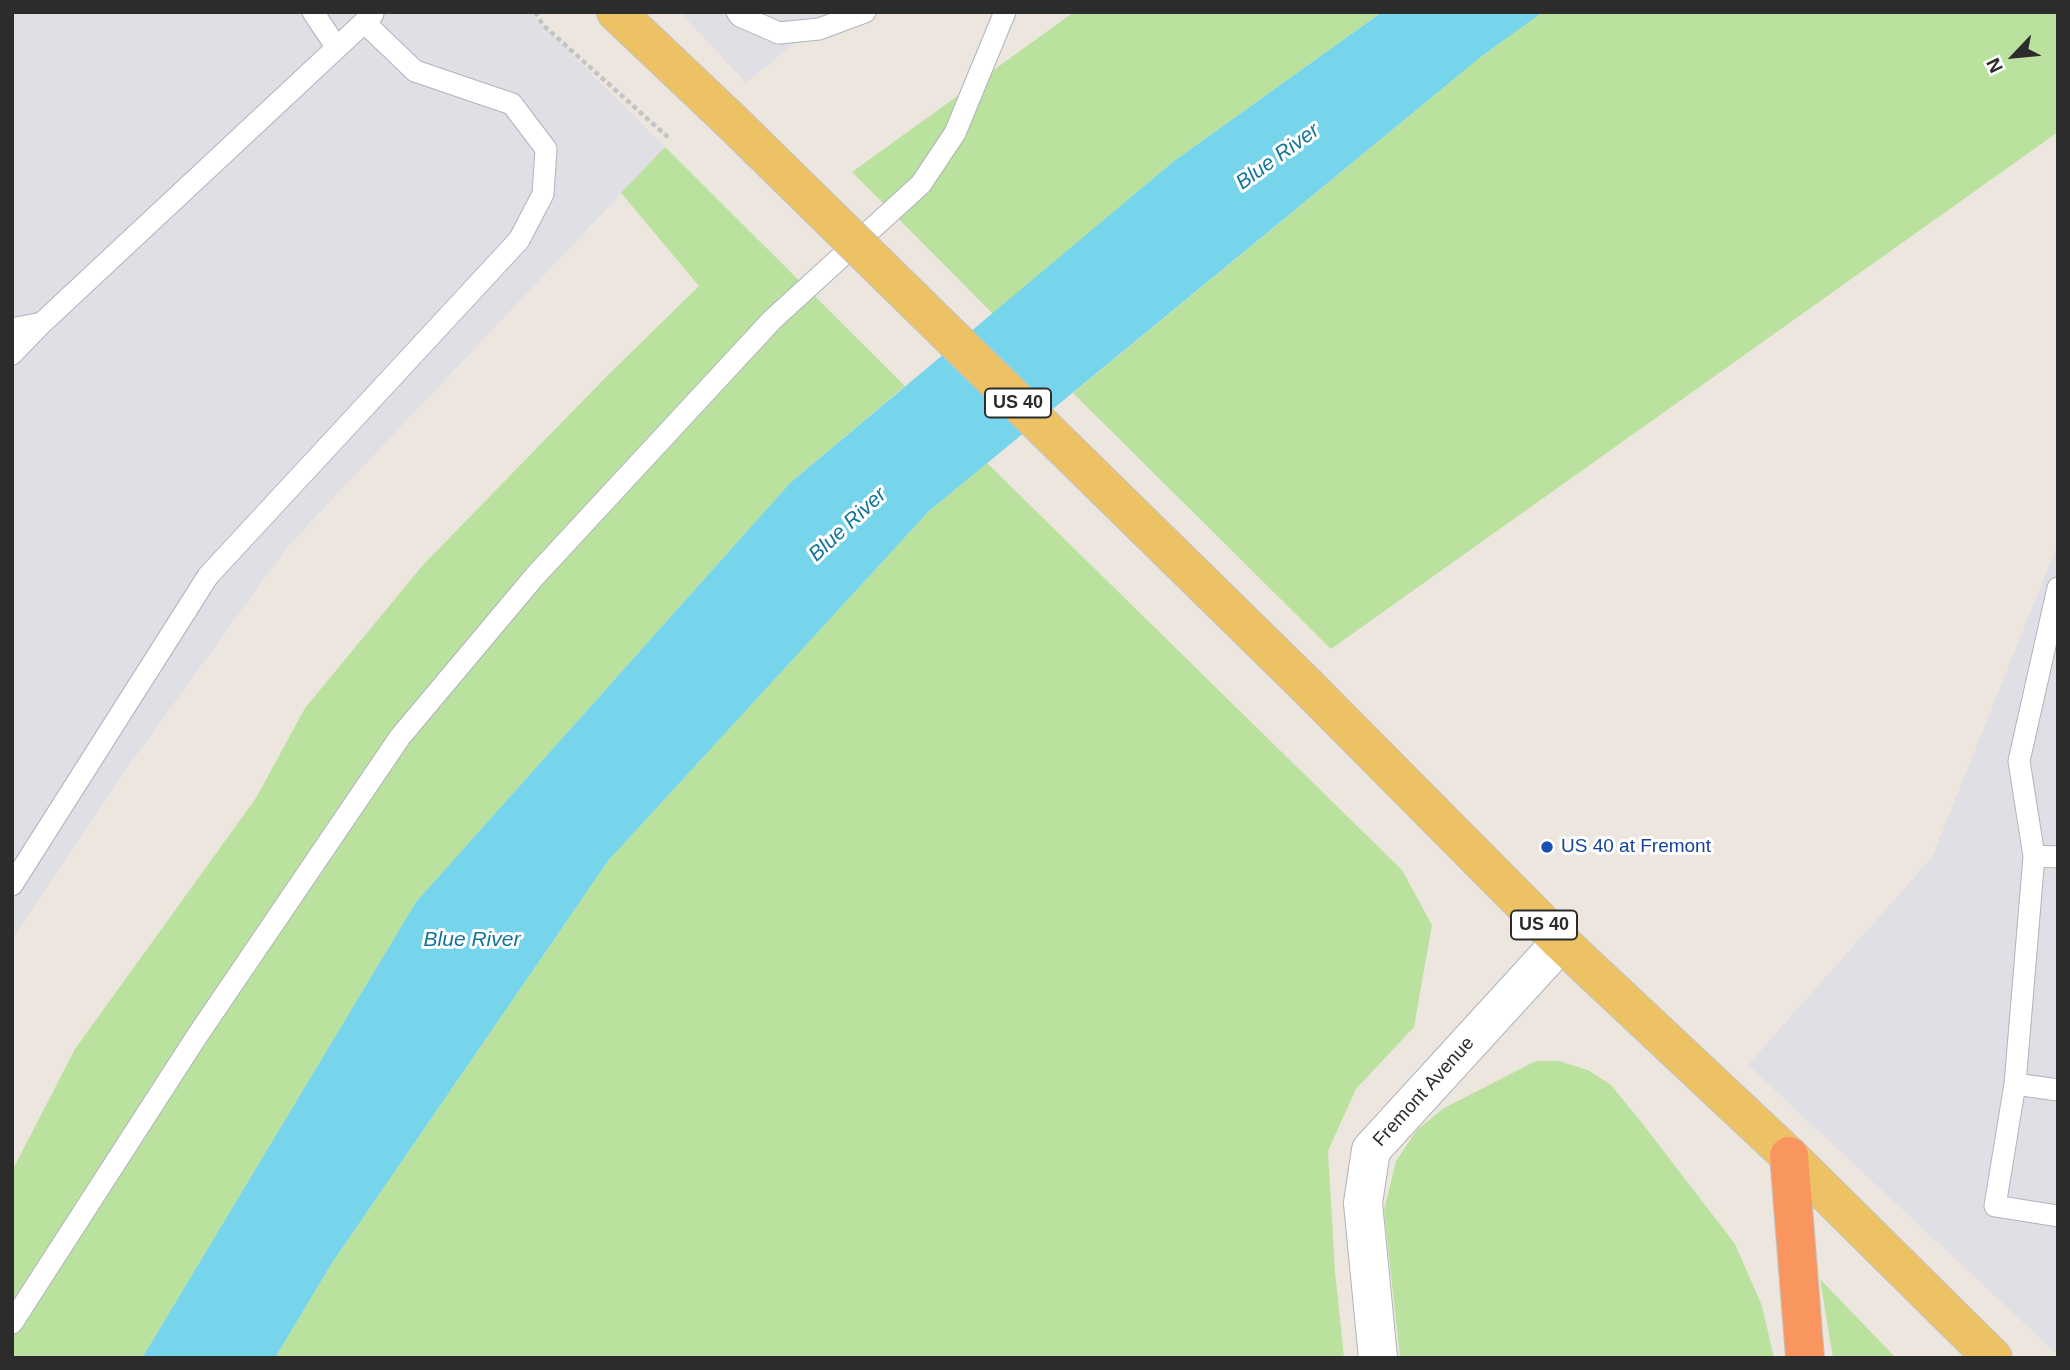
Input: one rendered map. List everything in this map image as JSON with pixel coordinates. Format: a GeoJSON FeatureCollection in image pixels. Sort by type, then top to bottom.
{"type":"FeatureCollection","features":[{"type":"Feature","properties":{"kind":"highway"},"geometry":{"type":"LineString","coordinates":[[1789,1156],[1805,1358]]}},
{"type":"Feature","properties":{"kind":"main road","name":"US 40"},"geometry":{"type":"LineString","coordinates":[[616,12],[729,119],[1307,686],[1561,942],[1789,1156],[1993,1358]]}},
{"type":"Feature","properties":{"kind":"street","name":"Fremont Avenue"},"geometry":{"type":"LineString","coordinates":[[1378,1358],[1363,1203],[1371,1150],[1561,942]]}},
{"type":"Feature","properties":{"kind":"lane"},"geometry":{"type":"LineString","coordinates":[[313,12],[337,48]]}},
{"type":"Feature","properties":{"kind":"lane"},"geometry":{"type":"LineString","coordinates":[[737,12],[740,16],[779,33],[819,29],[865,12]]}},
{"type":"Feature","properties":{"kind":"lane"},"geometry":{"type":"LineString","coordinates":[[12,1323],[197,1036],[400,737],[535,576],[772,320],[921,184],[955,133],[1005,12]]}},
{"type":"Feature","properties":{"kind":"lane"},"geometry":{"type":"LineString","coordinates":[[12,354],[369,17],[415,71],[512,104],[547,149],[543,194],[519,240],[208,576],[12,886]]}},
{"type":"Feature","properties":{"kind":"lane"},"geometry":{"type":"LineString","coordinates":[[12,329],[42,323]]}},
{"type":"Feature","properties":{"kind":"lane"},"geometry":{"type":"LineString","coordinates":[[2058,588],[2019,761],[2034,856],[2015,1084],[1995,1206],[2058,1216]]}},
{"type":"Feature","properties":{"kind":"lane"},"geometry":{"type":"LineString","coordinates":[[2034,856],[2058,857]]}},
{"type":"Feature","properties":{"kind":"lane"},"geometry":{"type":"LineString","coordinates":[[2015,1084],[2058,1090]]}},
{"type":"Feature","properties":{"kind":"path"},"geometry":{"type":"LineString","coordinates":[[535,12],[543,26],[670,139]]}},
{"type":"Feature","properties":{"kind":"shaded area"},"geometry":{"type":"Polygon","coordinates":[[[12,12],[529,12],[665,147],[288,546],[132,761],[12,939],[12,12]]]}},
{"type":"Feature","properties":{"kind":"shaded area"},"geometry":{"type":"Polygon","coordinates":[[[680,12],[833,12],[746,83],[680,12]]]}},
{"type":"Feature","properties":{"kind":"shaded area"},"geometry":{"type":"Polygon","coordinates":[[[2058,543],[2058,1355],[1748,1065],[1932,857],[2058,543]]]}},
{"type":"Feature","properties":{"kind":"green space"},"geometry":{"type":"Polygon","coordinates":[[[1074,12],[1382,12],[1174,161],[993,314],[852,172],[1074,12]]]}},
{"type":"Feature","properties":{"kind":"green space"},"geometry":{"type":"Polygon","coordinates":[[[1543,12],[2058,12],[2058,132],[1331,649],[1073,393],[1482,56],[1543,12]]]}},
{"type":"Feature","properties":{"kind":"green space"},"geometry":{"type":"Polygon","coordinates":[[[665,147],[905,386],[790,483],[416,902],[142,1358],[12,1358],[12,1171],[75,1049],[256,798],[305,708],[423,565],[606,377],[699,286],[621,193],[665,147]]]}},
{"type":"Feature","properties":{"kind":"green space"},"geometry":{"type":"Polygon","coordinates":[[[987,463],[1402,870],[1432,925],[1414,1027],[1356,1089],[1328,1151],[1335,1271],[1344,1358],[275,1358],[332,1263],[608,861],[929,511],[987,463]]]}},
{"type":"Feature","properties":{"kind":"green space"},"geometry":{"type":"Polygon","coordinates":[[[1536,1061],[1559,1061],[1588,1070],[1611,1085],[1642,1123],[1735,1244],[1762,1306],[1774,1358],[1400,1358],[1384,1210],[1396,1161],[1417,1130],[1444,1108],[1536,1061]]]}},
{"type":"Feature","properties":{"kind":"green space"},"geometry":{"type":"Polygon","coordinates":[[[1820,1279],[1896,1358],[1833,1358],[1820,1279]]]}},
{"type":"Feature","properties":{"kind":"water","name":"Blue River"},"geometry":{"type":"Polygon","coordinates":[[[1382,12],[1543,12],[1482,56],[929,511],[608,861],[332,1263],[275,1358],[142,1358],[416,902],[790,483],[1174,161],[1382,12]]]}},
{"type":"Feature","properties":{"kind":"place","name":"US 40 at Fremont"},"geometry":{"type":"Point","coordinates":[1547,847]}}]}
